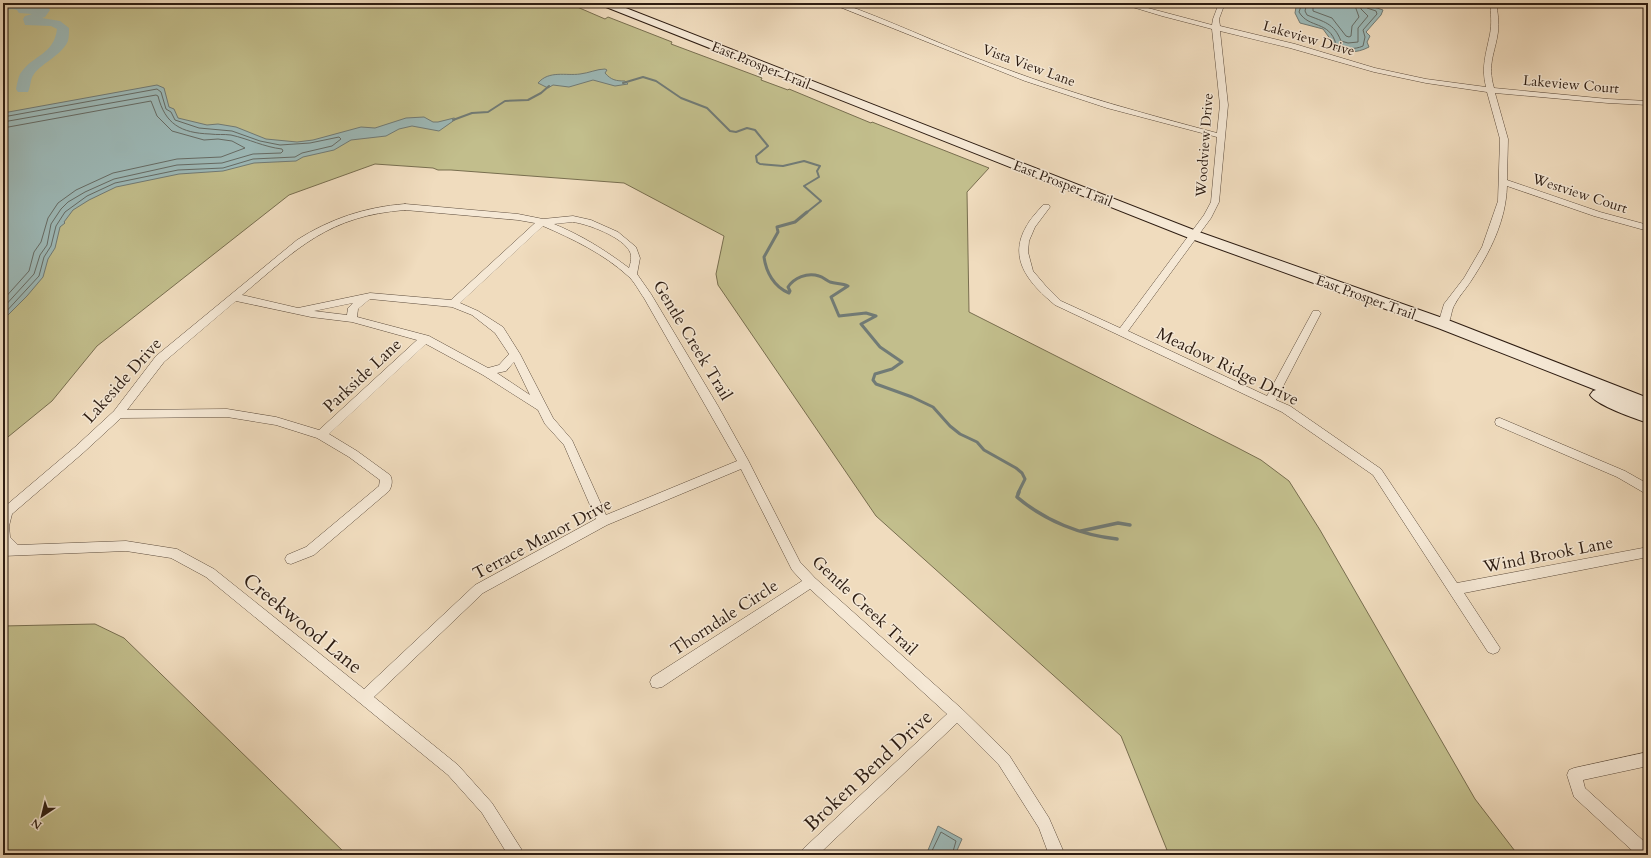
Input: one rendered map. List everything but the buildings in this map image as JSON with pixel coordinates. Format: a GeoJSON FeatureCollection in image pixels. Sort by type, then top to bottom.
{"type":"FeatureCollection","features":[{"type":"Feature","properties":{"kind":"main road","name":"East Prosper Trail"},"geometry":{"type":"LineString","coordinates":[[604,3],[1194,234],[1442,324],[1648,404]]}},
{"type":"Feature","properties":{"kind":"main road","name":"East Prosper Trail"},"geometry":{"type":"LineString","coordinates":[[1524,357],[1618,405],[1648,417]]}},
{"type":"Feature","properties":{"kind":"street","name":"Vista View Lane"},"geometry":{"type":"LineString","coordinates":[[832,3],[904,29],[1039,84],[1131,113],[1221,136]]}},
{"type":"Feature","properties":{"kind":"street","name":"Lakeview Drive"},"geometry":{"type":"LineString","coordinates":[[1122,3],[1292,46],[1390,74],[1453,86],[1491,90]]}},
{"type":"Feature","properties":{"kind":"street","name":"Woodview Drive"},"geometry":{"type":"LineString","coordinates":[[1121,333],[1208,216],[1215,202],[1224,104],[1216,28],[1216,20],[1222,3]]}},
{"type":"Feature","properties":{"kind":"street"},"geometry":{"type":"LineString","coordinates":[[1442,324],[1449,304],[1468,280],[1483,256],[1498,216],[1503,182],[1504,139],[1488,80],[1487,62],[1494,33],[1495,17],[1493,3]]}},
{"type":"Feature","properties":{"kind":"street","name":"Lakeview Court"},"geometry":{"type":"LineString","coordinates":[[1491,90],[1608,101],[1648,103]]}},
{"type":"Feature","properties":{"kind":"street","name":"Westview Court"},"geometry":{"type":"LineString","coordinates":[[1503,182],[1597,214],[1648,228]]}},
{"type":"Feature","properties":{"kind":"street","name":"Gentle Creek Trail"},"geometry":{"type":"LineString","coordinates":[[320,229],[363,213],[386,208],[405,207],[518,217],[542,222],[570,234],[603,253],[632,274],[673,339],[744,463],[796,566],[811,582],[957,714],[1004,760],[1044,824],[1057,855]]}},
{"type":"Feature","properties":{"kind":"street","name":"Meadow Ridge Drive"},"geometry":{"type":"LineString","coordinates":[[1046,207],[1029,229],[1025,246],[1024,264],[1038,285],[1058,303],[1286,409],[1377,472],[1493,648]]}},
{"type":"Feature","properties":{"kind":"street","name":"Gentle Creek Trail"},"geometry":{"type":"LineString","coordinates":[[542,222],[574,219],[591,223],[615,234],[633,249],[636,260],[632,274]]}},
{"type":"Feature","properties":{"kind":"street"},"geometry":{"type":"LineString","coordinates":[[453,304],[542,222]]}},
{"type":"Feature","properties":{"kind":"street","name":"Lakeside Drive"},"geometry":{"type":"LineString","coordinates":[[9,550],[4,539],[3,526],[5,513],[79,450],[118,414],[160,359],[235,298],[300,242],[320,229]]}},
{"type":"Feature","properties":{"kind":"street"},"geometry":{"type":"LineString","coordinates":[[352,319],[353,308],[370,296]]}},
{"type":"Feature","properties":{"kind":"street"},"geometry":{"type":"LineString","coordinates":[[298,311],[370,296],[453,304],[475,313],[499,330],[515,354],[541,407],[549,420],[568,443],[603,521]]}},
{"type":"Feature","properties":{"kind":"street"},"geometry":{"type":"LineString","coordinates":[[235,298],[311,314],[352,319],[425,339],[487,372],[541,407]]}},
{"type":"Feature","properties":{"kind":"street"},"geometry":{"type":"LineString","coordinates":[[1270,401],[1316,313]]}},
{"type":"Feature","properties":{"kind":"street","name":"Parkside Lane"},"geometry":{"type":"LineString","coordinates":[[322,435],[425,339]]}},
{"type":"Feature","properties":{"kind":"street"},"geometry":{"type":"LineString","coordinates":[[487,372],[502,368],[515,354]]}},
{"type":"Feature","properties":{"kind":"street"},"geometry":{"type":"LineString","coordinates":[[118,414],[227,414],[276,421],[322,435],[353,454],[386,478],[385,488],[310,551],[291,559]]}},
{"type":"Feature","properties":{"kind":"street"},"geometry":{"type":"LineString","coordinates":[[1500,422],[1621,474],[1648,490]]}},
{"type":"Feature","properties":{"kind":"street","name":"Terrace Manor Drive"},"geometry":{"type":"LineString","coordinates":[[364,698],[398,664],[479,589],[603,521],[744,463]]}},
{"type":"Feature","properties":{"kind":"street","name":"Creekwood Lane"},"geometry":{"type":"LineString","coordinates":[[9,550],[126,546],[172,553],[210,573],[453,770],[487,808],[517,855]]}},
{"type":"Feature","properties":{"kind":"street","name":"Wind Brook Lane"},"geometry":{"type":"LineString","coordinates":[[1454,589],[1648,552]]}},
{"type":"Feature","properties":{"kind":"street","name":"Thorndale Circle"},"geometry":{"type":"LineString","coordinates":[[657,682],[811,582]]}},
{"type":"Feature","properties":{"kind":"street","name":"Broken Bend Drive"},"geometry":{"type":"LineString","coordinates":[[807,855],[957,714]]}},
{"type":"Feature","properties":{"kind":"street"},"geometry":{"type":"LineString","coordinates":[[1648,759],[1574,775],[1579,792],[1648,855]]}},
{"type":"Feature","properties":{"kind":"shaded area"},"geometry":{"type":"Polygon","coordinates":[[[3,3],[568,3],[605,19],[608,17],[672,42],[671,44],[762,78],[761,80],[788,90],[789,89],[871,123],[872,122],[989,168],[967,192],[969,312],[1261,460],[1289,481],[1320,530],[1475,799],[1518,855],[1169,855],[1121,736],[876,516],[718,285],[716,274],[724,236],[624,183],[375,164],[289,195],[97,346],[52,401],[3,441],[3,3]]]}},
{"type":"Feature","properties":{"kind":"shaded area"},"geometry":{"type":"Polygon","coordinates":[[[95,624],[124,638],[347,855],[3,855],[3,626],[95,624]]]}},
{"type":"Feature","properties":{"kind":"water"},"geometry":{"type":"Polygon","coordinates":[[[1300,3],[1362,3],[1383,10],[1381,15],[1366,32],[1370,36],[1367,42],[1369,47],[1359,51],[1350,52],[1340,50],[1331,45],[1331,40],[1323,29],[1300,23],[1295,13],[1296,7],[1300,3]]]}},
{"type":"Feature","properties":{"kind":"water"},"geometry":{"type":"Polygon","coordinates":[[[605,69],[607,70],[605,73],[612,79],[625,81],[628,84],[615,86],[593,80],[569,87],[553,85],[548,88],[538,83],[547,76],[558,74],[580,74],[605,69]]]}},
{"type":"Feature","properties":{"kind":"water"},"geometry":{"type":"Polygon","coordinates":[[[157,85],[164,88],[169,107],[174,109],[178,118],[207,125],[218,124],[236,127],[266,139],[297,142],[313,140],[361,127],[375,128],[406,118],[424,117],[433,122],[454,118],[456,119],[439,131],[412,126],[399,129],[386,136],[351,140],[334,150],[303,157],[296,161],[254,163],[223,171],[179,174],[116,187],[89,200],[73,210],[64,222],[65,223],[60,227],[55,248],[48,259],[43,277],[7,316],[3,324],[3,113],[157,85]]]}},
{"type":"Feature","properties":{"kind":"water"},"geometry":{"type":"Polygon","coordinates":[[[938,826],[962,839],[955,855],[926,855],[938,826]]]}},
{"type":"Feature","properties":{"kind":"waterway"},"geometry":{"type":"LineString","coordinates":[[3,8],[12,5],[23,8],[23,10],[44,10],[41,14],[29,19],[29,22],[51,22],[56,23],[63,28],[62,40],[52,52],[33,67],[26,75],[23,89]]}},
{"type":"Feature","properties":{"kind":"waterway"},"geometry":{"type":"LineString","coordinates":[[623,83],[643,77],[656,81],[681,98],[707,108],[730,131],[736,132],[747,128],[755,130],[768,146],[756,156],[757,162],[760,164],[783,166],[804,161],[820,166],[817,171],[819,177],[804,186],[821,201],[806,213]]}},
{"type":"Feature","properties":{"kind":"waterway"},"geometry":{"type":"LineString","coordinates":[[453,120],[472,113],[488,112],[505,101],[528,100],[541,93],[549,86]]}},
{"type":"Feature","properties":{"kind":"waterway"},"geometry":{"type":"LineString","coordinates":[[807,212],[795,222],[777,227],[778,232],[764,257],[769,273],[775,283],[789,293],[790,291],[788,287],[794,281],[806,275],[814,275],[822,277],[830,282],[848,286],[831,297],[839,316],[866,313],[876,316],[861,324],[880,347],[902,362],[892,369],[875,374],[873,380],[876,384],[912,397],[933,407],[950,426],[960,434],[977,442],[984,450],[1016,468],[1022,473],[1025,479],[1018,493]]}},
{"type":"Feature","properties":{"kind":"waterway"},"geometry":{"type":"LineString","coordinates":[[1019,492],[1017,497],[1028,506],[1051,520],[1064,526],[1090,534],[1117,539]]}},
{"type":"Feature","properties":{"kind":"waterway"},"geometry":{"type":"LineString","coordinates":[[1081,531],[1118,523],[1130,525]]}}]}
